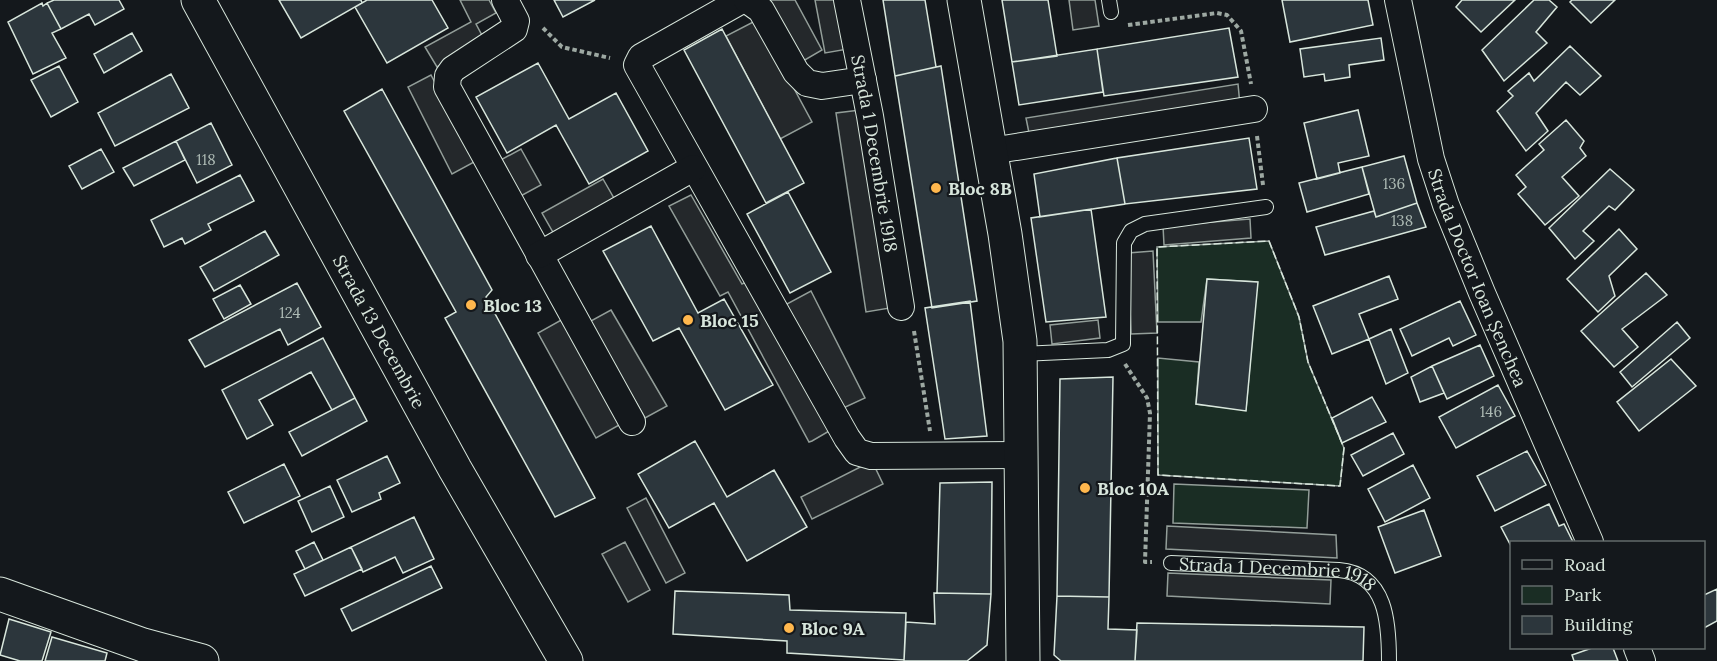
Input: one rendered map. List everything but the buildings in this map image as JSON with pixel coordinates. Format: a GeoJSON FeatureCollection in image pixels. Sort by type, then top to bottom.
{"type":"FeatureCollection","features":[{"type":"Feature","properties":{"kind":"street","name":"Strada 13 Decembrie"},"geometry":{"type":"LineString","coordinates":[[198,0],[455,469],[566,661]]}},
{"type":"Feature","properties":{"kind":"street"},"geometry":{"type":"LineString","coordinates":[[505,0],[516,26],[511,32],[453,69],[448,76],[447,84],[632,422]]}},
{"type":"Feature","properties":{"kind":"street"},"geometry":{"type":"LineString","coordinates":[[742,0],[641,57],[638,63],[639,70],[852,446],[857,452],[871,456],[1022,454]]}},
{"type":"Feature","properties":{"kind":"street"},"geometry":{"type":"LineString","coordinates":[[747,0],[761,10],[796,72],[807,83],[822,86],[863,80]]}},
{"type":"Feature","properties":{"kind":"street","name":"Strada 1 Decembrie 1918"},"geometry":{"type":"LineString","coordinates":[[848,0],[901,308]]}},
{"type":"Feature","properties":{"kind":"street"},"geometry":{"type":"LineString","coordinates":[[964,0],[1015,299],[1021,354],[1023,661]]}},
{"type":"Feature","properties":{"kind":"street","name":"Strada Doctor Ioan Șenchea"},"geometry":{"type":"LineString","coordinates":[[1398,0],[1429,149],[1446,205],[1589,541]]}},
{"type":"Feature","properties":{"kind":"street"},"geometry":{"type":"LineString","coordinates":[[991,151],[1254,109]]}},
{"type":"Feature","properties":{"kind":"street"},"geometry":{"type":"LineString","coordinates":[[539,255],[693,168]]}},
{"type":"Feature","properties":{"kind":"street"},"geometry":{"type":"LineString","coordinates":[[0,594],[143,645],[202,661]]}},
{"type":"Feature","properties":{"kind":"lane"},"geometry":{"type":"LineString","coordinates":[[1021,354],[1114,349],[1123,344],[1125,338],[1124,243],[1131,231],[1152,223],[1266,207]]}},
{"type":"Feature","properties":{"kind":"lane","name":"Strada 1 Decembrie 1918"},"geometry":{"type":"LineString","coordinates":[[1171,563],[1339,570],[1354,573],[1371,586],[1382,600],[1389,631],[1389,661]]}},
{"type":"Feature","properties":{"kind":"path"},"geometry":{"type":"LineString","coordinates":[[1110,6],[1114,21],[1120,26],[1217,13],[1231,17],[1239,26],[1254,109],[1266,207]]}},
{"type":"Feature","properties":{"kind":"path"},"geometry":{"type":"LineString","coordinates":[[516,26],[534,24],[543,28],[565,48],[638,63]]}},
{"type":"Feature","properties":{"kind":"path"},"geometry":{"type":"LineString","coordinates":[[901,308],[912,315],[933,455]]}},
{"type":"Feature","properties":{"kind":"path","name":"Strada 1 Decembrie 1918"},"geometry":{"type":"LineString","coordinates":[[1114,349],[1143,391],[1150,413],[1145,562],[1171,563]]}},
{"type":"Feature","properties":{"kind":"green space"},"geometry":{"type":"Polygon","coordinates":[[[1269,241],[1299,317],[1308,362],[1344,448],[1340,486],[1158,475],[1158,358],[1199,362],[1196,404],[1246,410],[1257,282],[1207,279],[1201,322],[1158,322],[1157,247],[1269,241]]]}},
{"type":"Feature","properties":{"kind":"green space"},"geometry":{"type":"Polygon","coordinates":[[[1174,484],[1309,490],[1307,528],[1173,523],[1174,484]]]}},
{"type":"Feature","properties":{"kind":"shaded area"},"geometry":{"type":"Polygon","coordinates":[[[460,0],[489,0],[496,13],[476,24],[484,39],[437,67],[425,47],[471,22],[460,0]]]}},
{"type":"Feature","properties":{"kind":"shaded area"},"geometry":{"type":"Polygon","coordinates":[[[762,0],[795,0],[822,50],[798,64],[762,0]]]}},
{"type":"Feature","properties":{"kind":"shaded area"},"geometry":{"type":"Polygon","coordinates":[[[815,0],[839,0],[848,49],[825,53],[815,0]]]}},
{"type":"Feature","properties":{"kind":"shaded area"},"geometry":{"type":"Polygon","coordinates":[[[1069,0],[1095,0],[1099,26],[1073,30],[1069,0]]]}},
{"type":"Feature","properties":{"kind":"shaded area"},"geometry":{"type":"Polygon","coordinates":[[[757,20],[812,122],[780,139],[726,36],[757,20]]]}},
{"type":"Feature","properties":{"kind":"shaded area"},"geometry":{"type":"Polygon","coordinates":[[[431,75],[476,161],[452,174],[408,87],[431,75]]]}},
{"type":"Feature","properties":{"kind":"shaded area"},"geometry":{"type":"Polygon","coordinates":[[[1238,84],[1240,105],[1030,138],[1026,118],[1238,84]]]}},
{"type":"Feature","properties":{"kind":"shaded area"},"geometry":{"type":"Polygon","coordinates":[[[860,110],[890,308],[866,312],[836,113],[860,110]]]}},
{"type":"Feature","properties":{"kind":"shaded area"},"geometry":{"type":"Polygon","coordinates":[[[521,149],[541,185],[517,198],[497,162],[521,149]]]}},
{"type":"Feature","properties":{"kind":"shaded area"},"geometry":{"type":"Polygon","coordinates":[[[603,179],[615,200],[554,234],[542,213],[603,179]]]}},
{"type":"Feature","properties":{"kind":"shaded area"},"geometry":{"type":"Polygon","coordinates":[[[691,195],[742,284],[750,280],[831,430],[812,441],[809,442],[728,292],[720,296],[669,206],[691,195]]]}},
{"type":"Feature","properties":{"kind":"shaded area"},"geometry":{"type":"Polygon","coordinates":[[[1250,219],[1251,238],[1164,245],[1163,226],[1250,219]]]}},
{"type":"Feature","properties":{"kind":"shaded area"},"geometry":{"type":"Polygon","coordinates":[[[1153,251],[1157,333],[1131,334],[1128,253],[1153,251]]]}},
{"type":"Feature","properties":{"kind":"shaded area"},"geometry":{"type":"Polygon","coordinates":[[[811,291],[865,398],[839,410],[785,305],[811,291]]]}},
{"type":"Feature","properties":{"kind":"shaded area"},"geometry":{"type":"Polygon","coordinates":[[[611,310],[667,406],[645,418],[589,322],[611,310]]]}},
{"type":"Feature","properties":{"kind":"shaded area"},"geometry":{"type":"Polygon","coordinates":[[[563,319],[621,424],[596,438],[538,333],[563,319]]]}},
{"type":"Feature","properties":{"kind":"shaded area"},"geometry":{"type":"Polygon","coordinates":[[[1098,320],[1100,338],[1052,344],[1050,325],[1098,320]]]}},
{"type":"Feature","properties":{"kind":"shaded area"},"geometry":{"type":"Polygon","coordinates":[[[872,461],[883,484],[812,519],[801,497],[872,461]]]}},
{"type":"Feature","properties":{"kind":"shaded area"},"geometry":{"type":"Polygon","coordinates":[[[646,498],[685,573],[666,583],[627,508],[646,498]]]}},
{"type":"Feature","properties":{"kind":"shaded area"},"geometry":{"type":"Polygon","coordinates":[[[1167,526],[1336,535],[1337,558],[1166,549],[1167,526]]]}},
{"type":"Feature","properties":{"kind":"shaded area"},"geometry":{"type":"Polygon","coordinates":[[[625,542],[650,590],[628,602],[602,554],[625,542]]]}},
{"type":"Feature","properties":{"kind":"shaded area"},"geometry":{"type":"Polygon","coordinates":[[[1168,573],[1331,580],[1330,604],[1167,596],[1168,573]]]}},
{"type":"Feature","properties":{"kind":"fence"},"geometry":{"type":"LineString","coordinates":[[1269,241],[1299,317],[1308,362],[1344,448],[1340,486],[1158,475],[1157,247],[1269,241]]}},
{"type":"Feature","properties":{"kind":"place","name":"Bloc 8B"},"geometry":{"type":"Point","coordinates":[936,188]}},
{"type":"Feature","properties":{"kind":"place","name":"Bloc 13"},"geometry":{"type":"Point","coordinates":[471,305]}},
{"type":"Feature","properties":{"kind":"place","name":"Bloc 15"},"geometry":{"type":"Point","coordinates":[688,320]}},
{"type":"Feature","properties":{"kind":"place","name":"Bloc 10A"},"geometry":{"type":"Point","coordinates":[1085,488]}},
{"type":"Feature","properties":{"kind":"place","name":"Bloc 9A"},"geometry":{"type":"Point","coordinates":[789,628]}}]}
